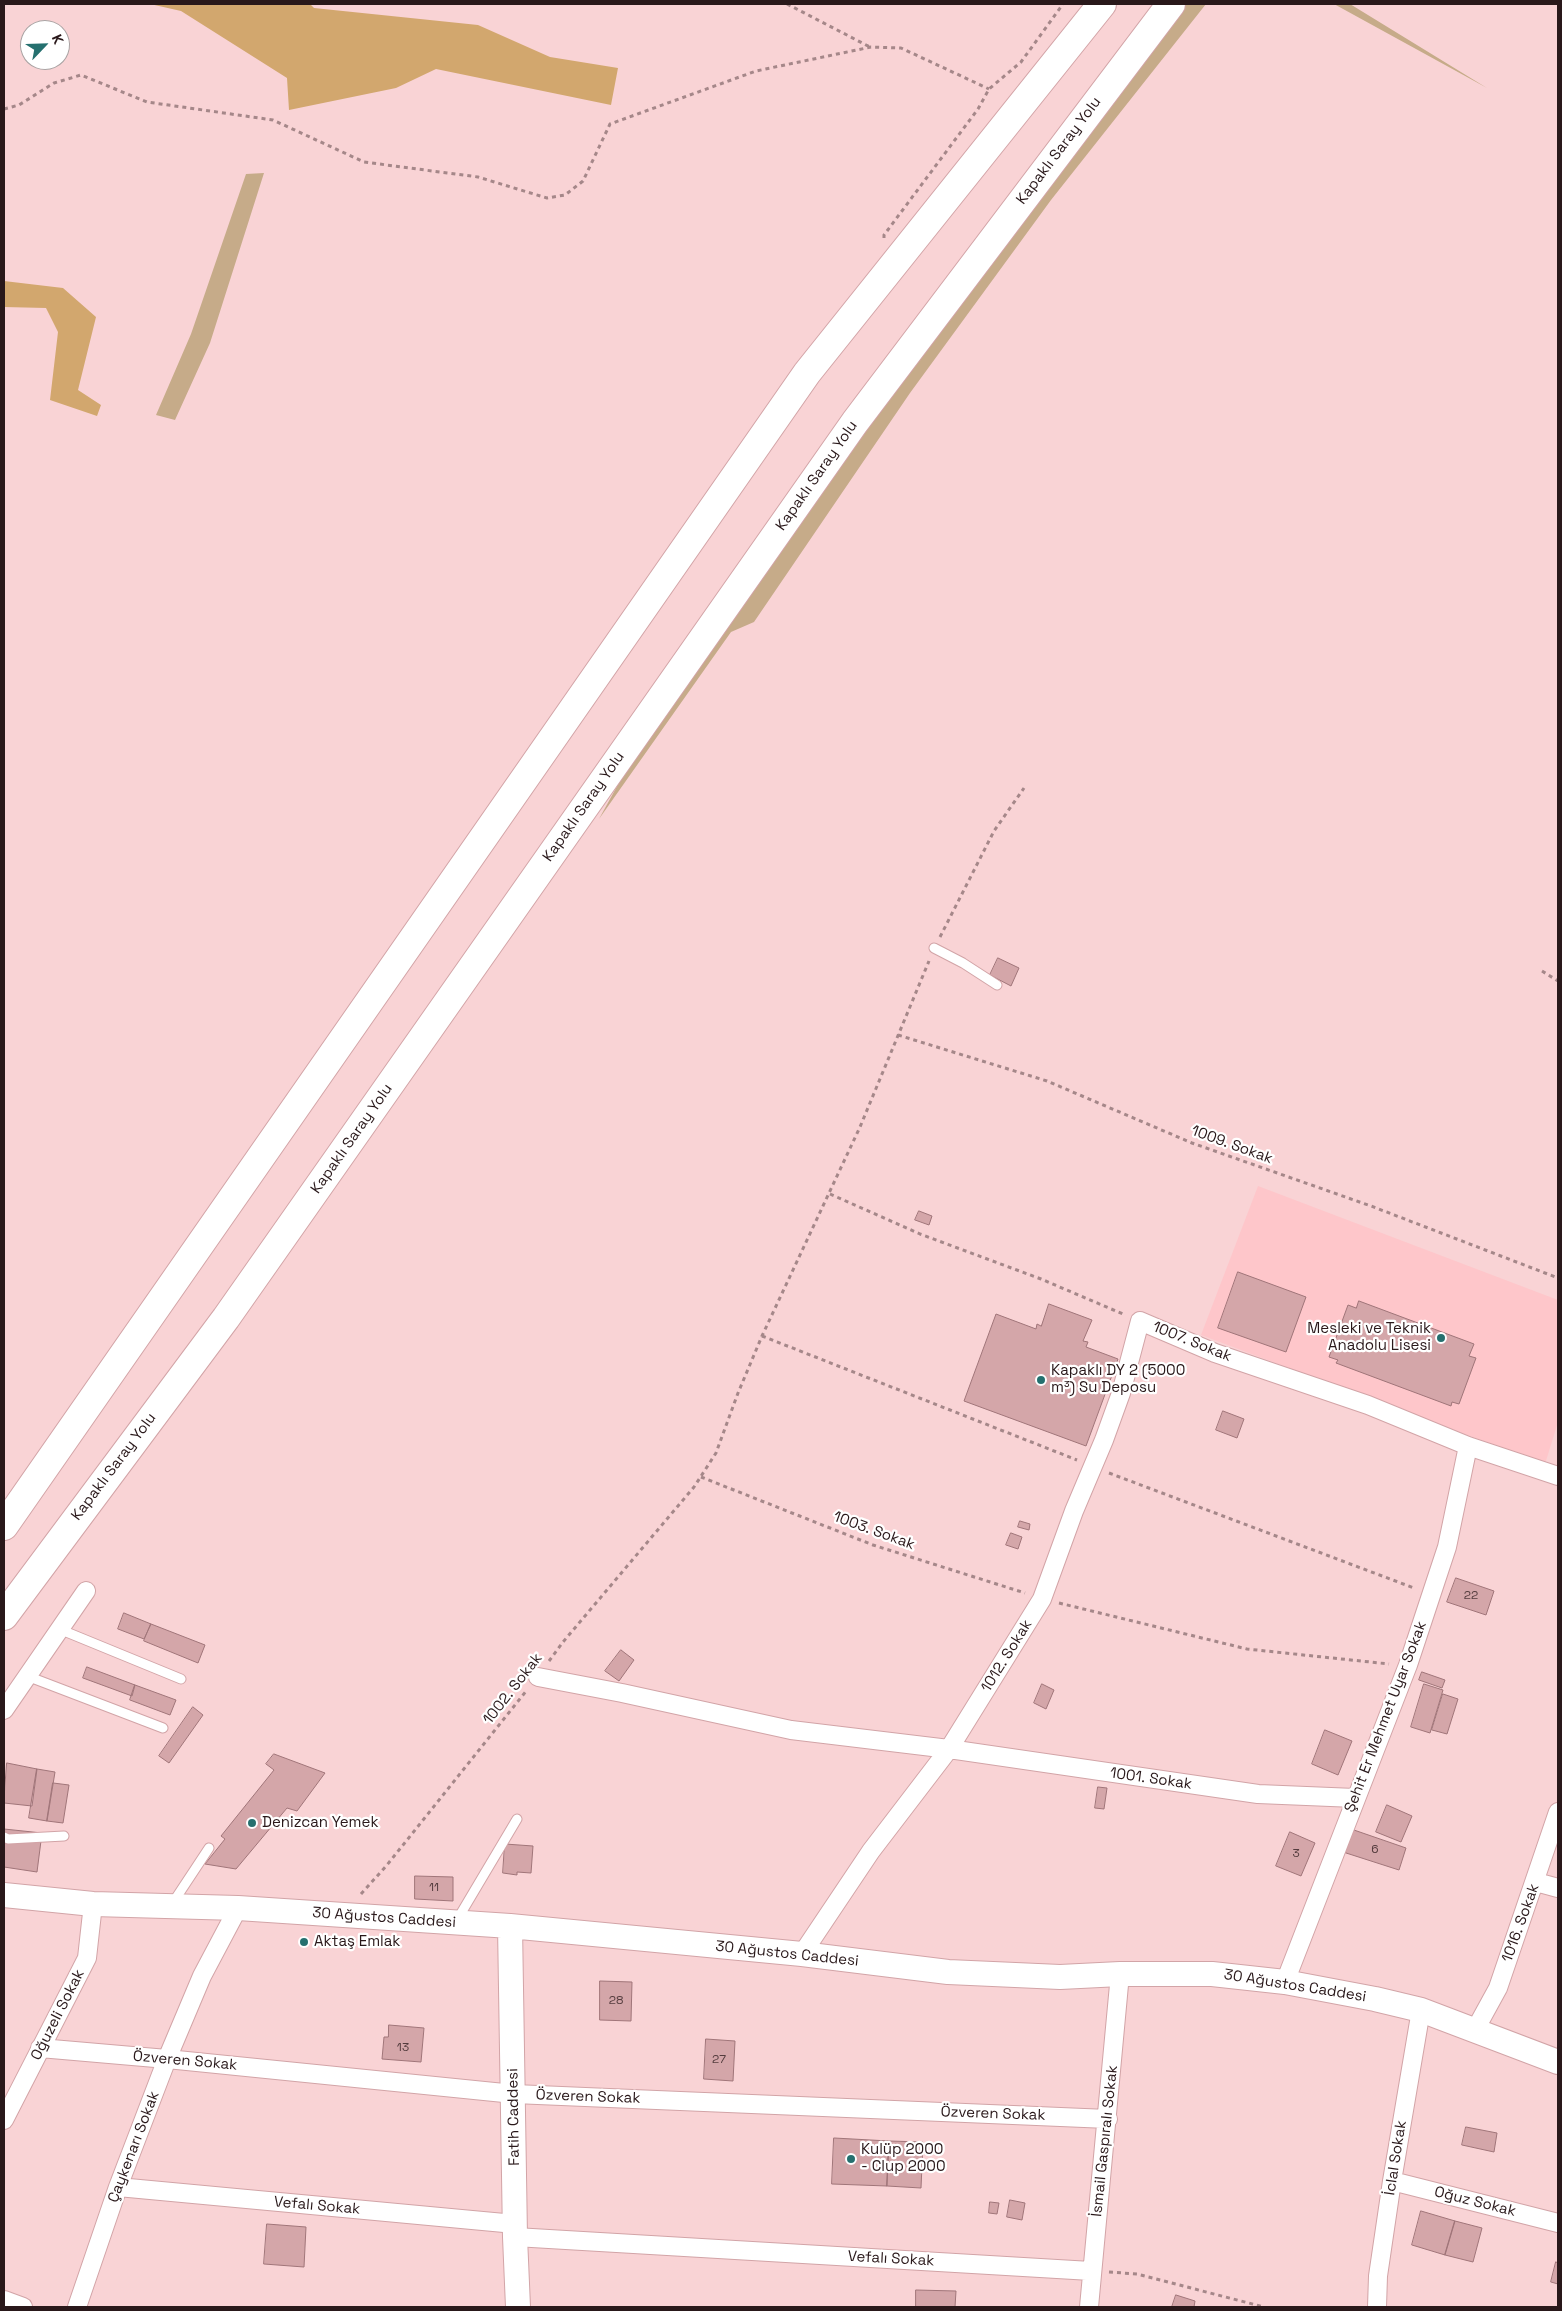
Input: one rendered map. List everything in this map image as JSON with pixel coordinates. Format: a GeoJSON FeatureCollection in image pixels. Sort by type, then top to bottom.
{"type":"FeatureCollection","features":[{"type":"Feature","properties":{"kind":"highway"},"geometry":{"type":"LineString","coordinates":[[4,1526],[807,373],[1102,4]]}},
{"type":"Feature","properties":{"kind":"highway","name":"Kapaklı Saray Yolu"},"geometry":{"type":"LineString","coordinates":[[4,1616],[226,1318],[855,422],[1171,4]]}},
{"type":"Feature","properties":{"kind":"street","name":"1007. Sokak"},"geometry":{"type":"LineString","coordinates":[[1140,1321],[1215,1352],[1368,1405],[1468,1446],[1558,1476]]}},
{"type":"Feature","properties":{"kind":"street","name":"1012. Sokak"},"geometry":{"type":"LineString","coordinates":[[802,1954],[871,1851],[949,1749],[1042,1599],[1121,1392],[1140,1321]]}},
{"type":"Feature","properties":{"kind":"street","name":"Şehit Er Mehmet Uyar Sokak"},"geometry":{"type":"LineString","coordinates":[[1285,1982],[1408,1665],[1448,1547],[1468,1446]]}},
{"type":"Feature","properties":{"kind":"street"},"geometry":{"type":"LineString","coordinates":[[4,1710],[86,1591]]}},
{"type":"Feature","properties":{"kind":"street","name":"1001. Sokak"},"geometry":{"type":"LineString","coordinates":[[538,1677],[622,1693],[791,1730],[949,1749],[1258,1794],[1355,1798]]}},
{"type":"Feature","properties":{"kind":"street","name":"1016. Sokak"},"geometry":{"type":"LineString","coordinates":[[1475,2030],[1498,1988],[1536,1882],[1558,1812]]}},
{"type":"Feature","properties":{"kind":"street"},"geometry":{"type":"LineString","coordinates":[[1536,1882],[1558,1888]]}},
{"type":"Feature","properties":{"kind":"street","name":"30 Ağustos Caddesi"},"geometry":{"type":"LineString","coordinates":[[4,1895],[93,1904],[238,1908],[510,1926],[802,1954],[948,1972],[1060,1977],[1120,1974],[1212,1974],[1285,1982],[1421,2010],[1558,2062]]}},
{"type":"Feature","properties":{"kind":"street","name":"Oğuzeli Sokak"},"geometry":{"type":"LineString","coordinates":[[4,2120],[88,1958],[93,1904]]}},
{"type":"Feature","properties":{"kind":"street","name":"Çaykenarı Sokak"},"geometry":{"type":"LineString","coordinates":[[77,2307],[118,2187],[167,2059],[202,1976],[238,1908]]}},
{"type":"Feature","properties":{"kind":"street","name":"Fatih Caddesi"},"geometry":{"type":"LineString","coordinates":[[510,1926],[518,2307]]}},
{"type":"Feature","properties":{"kind":"street","name":"İsmail Gaspıralı Sokak"},"geometry":{"type":"LineString","coordinates":[[1089,2307],[1120,1974]]}},
{"type":"Feature","properties":{"kind":"street","name":"İclal Sokak"},"geometry":{"type":"LineString","coordinates":[[1376,2307],[1378,2276],[1392,2180],[1421,2010]]}},
{"type":"Feature","properties":{"kind":"street","name":"Özveren Sokak"},"geometry":{"type":"LineString","coordinates":[[40,2048],[514,2094],[1108,2119]]}},
{"type":"Feature","properties":{"kind":"street","name":"Oğuz Sokak"},"geometry":{"type":"LineString","coordinates":[[1392,2180],[1558,2223]]}},
{"type":"Feature","properties":{"kind":"street","name":"Vefalı Sokak"},"geometry":{"type":"LineString","coordinates":[[118,2187],[515,2231],[1091,2271]]}},
{"type":"Feature","properties":{"kind":"street"},"geometry":{"type":"LineString","coordinates":[[4,2300],[23,2307]]}},
{"type":"Feature","properties":{"kind":"lane"},"geometry":{"type":"LineString","coordinates":[[934,948],[963,963],[996,985]]}},
{"type":"Feature","properties":{"kind":"lane"},"geometry":{"type":"LineString","coordinates":[[59,1629],[181,1679]]}},
{"type":"Feature","properties":{"kind":"lane"},"geometry":{"type":"LineString","coordinates":[[27,1676],[163,1728]]}},
{"type":"Feature","properties":{"kind":"lane"},"geometry":{"type":"LineString","coordinates":[[456,1923],[517,1820]]}},
{"type":"Feature","properties":{"kind":"lane"},"geometry":{"type":"LineString","coordinates":[[4,1838],[64,1836]]}},
{"type":"Feature","properties":{"kind":"lane"},"geometry":{"type":"LineString","coordinates":[[171,1906],[209,1848]]}},
{"type":"Feature","properties":{"kind":"path"},"geometry":{"type":"LineString","coordinates":[[787,4],[871,47]]}},
{"type":"Feature","properties":{"kind":"path"},"geometry":{"type":"LineString","coordinates":[[894,265],[883,250],[884,234],[978,108],[989,89],[1022,62],[1063,4]]}},
{"type":"Feature","properties":{"kind":"path"},"geometry":{"type":"LineString","coordinates":[[4,109],[19,105],[54,84],[81,76],[147,102],[273,120],[364,162],[478,177],[547,198],[566,195],[583,181],[610,124],[756,71],[871,47],[901,48],[989,89]]}},
{"type":"Feature","properties":{"kind":"path","name":"1002. Sokak"},"geometry":{"type":"LineString","coordinates":[[342,1915],[387,1865],[538,1677],[563,1642],[701,1477],[716,1453],[738,1392],[762,1336],[830,1194],[934,948],[994,831],[1024,788]]}},
{"type":"Feature","properties":{"kind":"path"},"geometry":{"type":"LineString","coordinates":[[1542,971],[1558,981]]}},
{"type":"Feature","properties":{"kind":"path","name":"1009. Sokak"},"geometry":{"type":"LineString","coordinates":[[898,1034],[1047,1081],[1192,1142],[1371,1206],[1558,1278]]}},
{"type":"Feature","properties":{"kind":"path","name":"1007. Sokak"},"geometry":{"type":"LineString","coordinates":[[830,1194],[920,1234],[1041,1278],[1140,1321]]}},
{"type":"Feature","properties":{"kind":"path","name":"1003. Sokak"},"geometry":{"type":"LineString","coordinates":[[701,1477],[873,1544],[1042,1599],[1247,1649],[1408,1665]]}},
{"type":"Feature","properties":{"kind":"path"},"geometry":{"type":"LineString","coordinates":[[1091,2271],[1138,2274],[1264,2307]]}},
{"type":"Feature","properties":{"kind":"shaded area"},"geometry":{"type":"Polygon","coordinates":[[[150,4],[310,4],[314,8],[478,25],[550,57],[618,68],[611,105],[436,69],[396,88],[289,110],[287,78],[181,11],[150,4]]]}},
{"type":"Feature","properties":{"kind":"shaded area"},"geometry":{"type":"Polygon","coordinates":[[[1185,4],[1206,4],[1051,200],[910,393],[754,622],[731,632],[599,819],[664,701],[1074,147],[1185,4]]]}},
{"type":"Feature","properties":{"kind":"shaded area"},"geometry":{"type":"Polygon","coordinates":[[[1334,4],[1350,4],[1487,88],[1334,4]]]}},
{"type":"Feature","properties":{"kind":"shaded area"},"geometry":{"type":"Polygon","coordinates":[[[264,173],[210,343],[175,420],[156,415],[191,334],[246,174],[264,173]]]}},
{"type":"Feature","properties":{"kind":"shaded area"},"geometry":{"type":"Polygon","coordinates":[[[4,281],[63,288],[96,317],[78,390],[101,405],[97,416],[50,400],[58,332],[46,308],[4,307],[4,281]]]}},
{"type":"Feature","properties":{"kind":"shaded area","name":"Mesleki ve Teknik Anadolu Lisesi"},"geometry":{"type":"Polygon","coordinates":[[[1258,1186],[1558,1300],[1558,1422],[1545,1464],[1201,1335],[1258,1186]]]}},
{"type":"Feature","properties":{"kind":"building"},"geometry":{"type":"Polygon","coordinates":[[[998,958],[1019,968],[1011,986],[990,975],[998,958]]]}},
{"type":"Feature","properties":{"kind":"building"},"geometry":{"type":"Polygon","coordinates":[[[919,1211],[932,1216],[929,1225],[915,1220],[919,1211]]]}},
{"type":"Feature","properties":{"kind":"building"},"geometry":{"type":"Polygon","coordinates":[[[1238,1272],[1306,1297],[1286,1352],[1218,1328],[1238,1272]]]}},
{"type":"Feature","properties":{"kind":"building"},"geometry":{"type":"Polygon","coordinates":[[[1359,1301],[1474,1344],[1469,1356],[1476,1358],[1459,1404],[1452,1402],[1451,1406],[1336,1363],[1338,1360],[1329,1357],[1348,1305],[1356,1308],[1359,1301]]]}},
{"type":"Feature","properties":{"kind":"building","name":"Kapaklı DY 2 (5000 m³) Su Deposu"},"geometry":{"type":"Polygon","coordinates":[[[1049,1304],[1092,1320],[1083,1341],[1088,1342],[1086,1347],[1118,1359],[1086,1446],[964,1401],[996,1314],[1036,1329],[1037,1324],[1041,1326],[1049,1304]]]}},
{"type":"Feature","properties":{"kind":"building"},"geometry":{"type":"Polygon","coordinates":[[[1223,1411],[1244,1419],[1237,1438],[1216,1430],[1223,1411]]]}},
{"type":"Feature","properties":{"kind":"building"},"geometry":{"type":"Polygon","coordinates":[[[1020,1521],[1030,1524],[1029,1530],[1018,1527],[1020,1521]]]}},
{"type":"Feature","properties":{"kind":"building"},"geometry":{"type":"Polygon","coordinates":[[[1011,1533],[1022,1537],[1018,1549],[1006,1545],[1011,1533]]]}},
{"type":"Feature","properties":{"kind":"building"},"geometry":{"type":"Polygon","coordinates":[[[1456,1578],[1494,1591],[1486,1615],[1447,1602],[1456,1578]]]}},
{"type":"Feature","properties":{"kind":"building"},"geometry":{"type":"Polygon","coordinates":[[[124,1613],[151,1624],[144,1639],[118,1629],[124,1613]]]}},
{"type":"Feature","properties":{"kind":"building"},"geometry":{"type":"Polygon","coordinates":[[[151,1624],[205,1645],[198,1663],[144,1641],[151,1624]]]}},
{"type":"Feature","properties":{"kind":"building"},"geometry":{"type":"Polygon","coordinates":[[[621,1650],[634,1660],[619,1681],[605,1671],[621,1650]]]}},
{"type":"Feature","properties":{"kind":"building"},"geometry":{"type":"Polygon","coordinates":[[[87,1667],[135,1685],[132,1696],[83,1678],[87,1667]]]}},
{"type":"Feature","properties":{"kind":"building"},"geometry":{"type":"Polygon","coordinates":[[[1422,1672],[1445,1680],[1442,1688],[1419,1680],[1422,1672]]]}},
{"type":"Feature","properties":{"kind":"building"},"geometry":{"type":"Polygon","coordinates":[[[1042,1684],[1054,1690],[1046,1709],[1034,1703],[1042,1684]]]}},
{"type":"Feature","properties":{"kind":"building"},"geometry":{"type":"Polygon","coordinates":[[[1424,1684],[1443,1690],[1430,1733],[1411,1727],[1424,1684]]]}},
{"type":"Feature","properties":{"kind":"building"},"geometry":{"type":"Polygon","coordinates":[[[135,1685],[176,1700],[170,1715],[130,1700],[135,1685]]]}},
{"type":"Feature","properties":{"kind":"building"},"geometry":{"type":"Polygon","coordinates":[[[1443,1694],[1458,1699],[1447,1734],[1432,1730],[1443,1694]]]}},
{"type":"Feature","properties":{"kind":"building"},"geometry":{"type":"Polygon","coordinates":[[[193,1707],[203,1715],[169,1763],[159,1756],[193,1707]]]}},
{"type":"Feature","properties":{"kind":"building"},"geometry":{"type":"Polygon","coordinates":[[[1325,1730],[1352,1741],[1338,1775],[1312,1764],[1325,1730]]]}},
{"type":"Feature","properties":{"kind":"building","name":"Denizcan Yemek"},"geometry":{"type":"Polygon","coordinates":[[[274,1754],[325,1773],[297,1811],[287,1808],[236,1869],[205,1864],[225,1839],[221,1836],[274,1770],[266,1764],[274,1754]]]}},
{"type":"Feature","properties":{"kind":"building"},"geometry":{"type":"Polygon","coordinates":[[[7,1763],[37,1769],[32,1806],[4,1803],[7,1763]]]}},
{"type":"Feature","properties":{"kind":"building"},"geometry":{"type":"Polygon","coordinates":[[[37,1769],[55,1772],[47,1821],[29,1818],[37,1769]]]}},
{"type":"Feature","properties":{"kind":"building"},"geometry":{"type":"Polygon","coordinates":[[[53,1783],[69,1785],[63,1823],[47,1821],[53,1783]]]}},
{"type":"Feature","properties":{"kind":"building"},"geometry":{"type":"Polygon","coordinates":[[[1098,1787],[1107,1788],[1104,1809],[1095,1808],[1098,1787]]]}},
{"type":"Feature","properties":{"kind":"building"},"geometry":{"type":"Polygon","coordinates":[[[1387,1805],[1412,1816],[1401,1842],[1376,1832],[1387,1805]]]}},
{"type":"Feature","properties":{"kind":"building"},"geometry":{"type":"Polygon","coordinates":[[[4,1829],[42,1833],[37,1872],[4,1867],[4,1829]]]}},
{"type":"Feature","properties":{"kind":"building"},"geometry":{"type":"Polygon","coordinates":[[[1351,1829],[1406,1848],[1399,1870],[1343,1852],[1351,1829]]]}},
{"type":"Feature","properties":{"kind":"building"},"geometry":{"type":"Polygon","coordinates":[[[1290,1832],[1315,1843],[1301,1876],[1276,1866],[1290,1832]]]}},
{"type":"Feature","properties":{"kind":"building"},"geometry":{"type":"Polygon","coordinates":[[[505,1844],[533,1846],[531,1873],[517,1872],[517,1875],[503,1873],[505,1844]]]}},
{"type":"Feature","properties":{"kind":"building"},"geometry":{"type":"Polygon","coordinates":[[[415,1876],[453,1877],[453,1901],[415,1899],[415,1876]]]}},
{"type":"Feature","properties":{"kind":"building"},"geometry":{"type":"Polygon","coordinates":[[[600,1981],[632,1982],[631,2021],[600,2020],[600,1981]]]}},
{"type":"Feature","properties":{"kind":"building"},"geometry":{"type":"Polygon","coordinates":[[[389,2025],[424,2028],[421,2062],[382,2059],[384,2037],[388,2037],[389,2025]]]}},
{"type":"Feature","properties":{"kind":"building"},"geometry":{"type":"Polygon","coordinates":[[[706,2039],[735,2041],[733,2081],[704,2079],[706,2039]]]}},
{"type":"Feature","properties":{"kind":"building"},"geometry":{"type":"Polygon","coordinates":[[[1466,2127],[1497,2133],[1494,2152],[1462,2145],[1466,2127]]]}},
{"type":"Feature","properties":{"kind":"building"},"geometry":{"type":"Polygon","coordinates":[[[834,2138],[889,2141],[887,2186],[832,2184],[834,2138]]]}},
{"type":"Feature","properties":{"kind":"building"},"geometry":{"type":"Polygon","coordinates":[[[889,2141],[923,2142],[921,2188],[887,2186],[889,2141]]]}},
{"type":"Feature","properties":{"kind":"building"},"geometry":{"type":"Polygon","coordinates":[[[1010,2200],[1025,2203],[1022,2220],[1007,2217],[1010,2200]]]}},
{"type":"Feature","properties":{"kind":"building"},"geometry":{"type":"Polygon","coordinates":[[[990,2202],[999,2203],[997,2214],[989,2213],[990,2202]]]}},
{"type":"Feature","properties":{"kind":"building"},"geometry":{"type":"Polygon","coordinates":[[[1421,2211],[1455,2221],[1445,2255],[1412,2245],[1421,2211]]]}},
{"type":"Feature","properties":{"kind":"building"},"geometry":{"type":"Polygon","coordinates":[[[1455,2221],[1482,2228],[1473,2262],[1445,2255],[1455,2221]]]}},
{"type":"Feature","properties":{"kind":"building"},"geometry":{"type":"Polygon","coordinates":[[[267,2224],[306,2227],[304,2267],[264,2264],[267,2224]]]}},
{"type":"Feature","properties":{"kind":"building"},"geometry":{"type":"Polygon","coordinates":[[[1556,2262],[1558,2263],[1558,2284],[1551,2282],[1556,2262]]]}},
{"type":"Feature","properties":{"kind":"building"},"geometry":{"type":"Polygon","coordinates":[[[916,2290],[956,2291],[955,2307],[916,2307],[916,2290]]]}},
{"type":"Feature","properties":{"kind":"building"},"geometry":{"type":"Polygon","coordinates":[[[1176,2295],[1195,2301],[1194,2307],[1172,2307],[1176,2295]]]}},
{"type":"Feature","properties":{"kind":"place","name":"Mesleki ve Teknik Anadolu Lisesi"},"geometry":{"type":"Point","coordinates":[1441,1338]}},
{"type":"Feature","properties":{"kind":"place","name":"Kapaklı DY 2 (5000 m³) Su Deposu"},"geometry":{"type":"Point","coordinates":[1041,1380]}},
{"type":"Feature","properties":{"kind":"place","name":"Denizcan Yemek"},"geometry":{"type":"Point","coordinates":[252,1823]}},
{"type":"Feature","properties":{"kind":"place","name":"Aktaş Emlak"},"geometry":{"type":"Point","coordinates":[304,1942]}},
{"type":"Feature","properties":{"kind":"place","name":"Kulüp 2000 - Clup 2000"},"geometry":{"type":"Point","coordinates":[851,2159]}}]}
